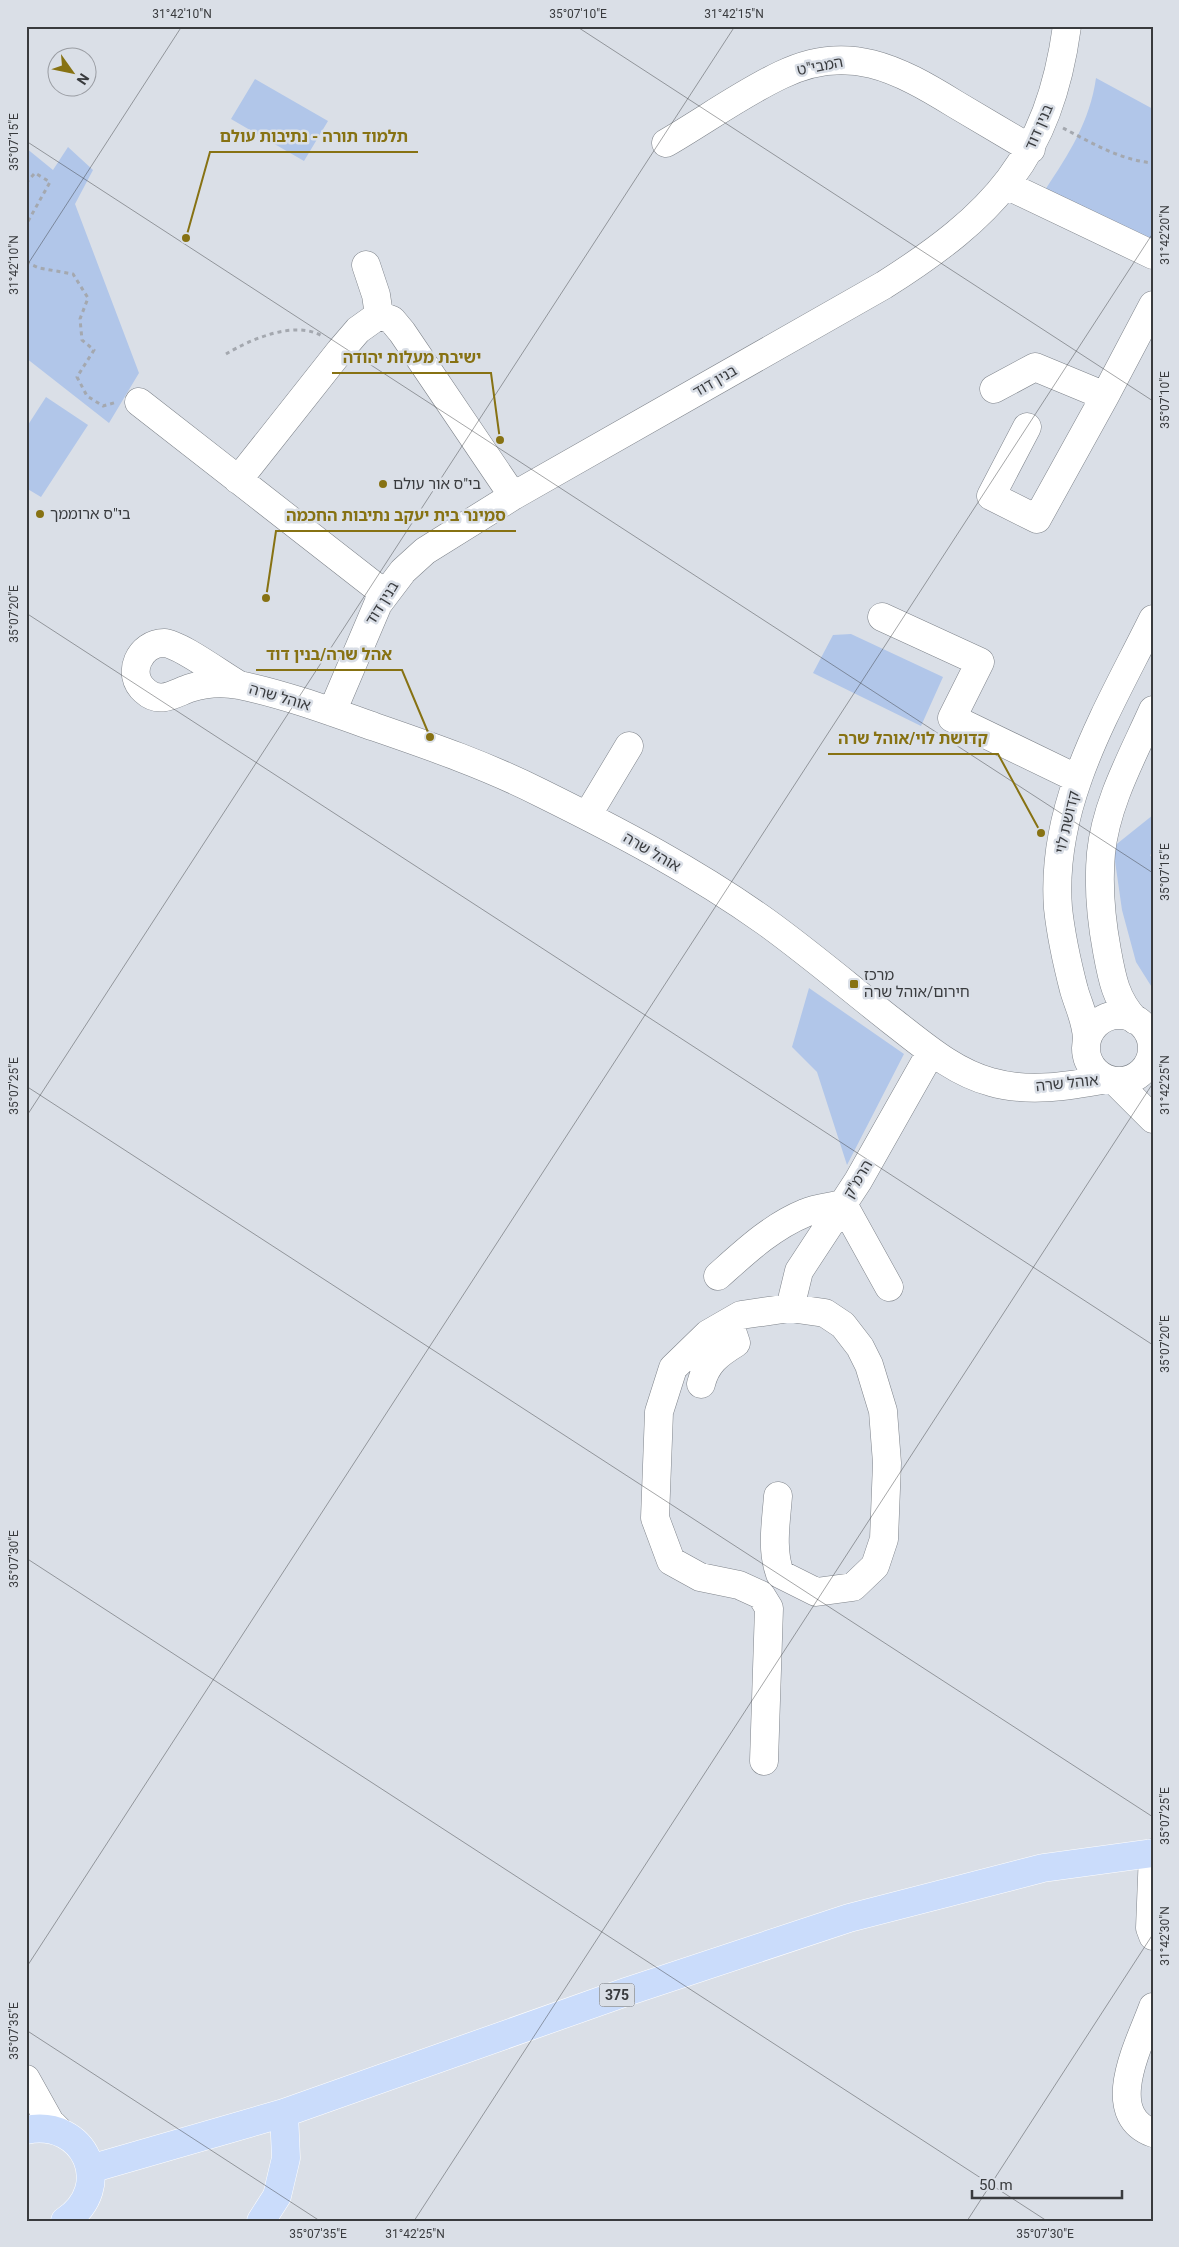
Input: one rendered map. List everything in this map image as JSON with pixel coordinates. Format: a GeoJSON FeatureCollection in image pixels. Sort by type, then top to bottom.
{"type":"FeatureCollection","features":[{"type":"Feature","properties":{"kind":"main road","name":"375"},"geometry":{"type":"LineString","coordinates":[[90,2169],[284,2112],[616,1995],[849,1918],[1043,1868],[1153,1853]]}},
{"type":"Feature","properties":{"kind":"main road"},"geometry":{"type":"LineString","coordinates":[[261,2221],[277,2196],[286,2158],[284,2112]]}},
{"type":"Feature","properties":{"kind":"main road"},"geometry":{"type":"LineString","coordinates":[[26,2130],[40,2127],[58,2130],[74,2139],[85,2153],[90,2169],[91,2183],[86,2200],[75,2214],[65,2221]]}},
{"type":"Feature","properties":{"kind":"street","name":"בנין דוד"},"geometry":{"type":"LineString","coordinates":[[332,712],[363,634],[378,604],[403,571],[425,550],[513,496],[899,276],[949,241],[993,201],[1031,149],[1045,119],[1056,87],[1067,26]]}},
{"type":"Feature","properties":{"kind":"street","name":"המבי\"ט"},"geometry":{"type":"LineString","coordinates":[[666,143],[782,74],[809,65],[838,60],[861,61],[888,67],[921,83],[1031,149]]}},
{"type":"Feature","properties":{"kind":"street"},"geometry":{"type":"LineString","coordinates":[[1006,185],[1153,255]]}},
{"type":"Feature","properties":{"kind":"street"},"geometry":{"type":"LineString","coordinates":[[366,265],[376,295],[379,315]]}},
{"type":"Feature","properties":{"kind":"street"},"geometry":{"type":"LineString","coordinates":[[1027,427],[991,496],[1037,519],[1153,305]]}},
{"type":"Feature","properties":{"kind":"street"},"geometry":{"type":"LineString","coordinates":[[379,315],[392,320],[402,332],[513,496]]}},
{"type":"Feature","properties":{"kind":"street"},"geometry":{"type":"LineString","coordinates":[[238,480],[340,351],[358,330],[379,315]]}},
{"type":"Feature","properties":{"kind":"street"},"geometry":{"type":"LineString","coordinates":[[994,389],[1036,367],[1105,396]]}},
{"type":"Feature","properties":{"kind":"street"},"geometry":{"type":"LineString","coordinates":[[139,402],[385,594]]}},
{"type":"Feature","properties":{"kind":"street"},"geometry":{"type":"LineString","coordinates":[[882,617],[980,662],[952,718],[1078,779]]}},
{"type":"Feature","properties":{"kind":"street","name":"קדושת לוי"},"geometry":{"type":"LineString","coordinates":[[1087,1042],[1086,1020],[1075,992],[1063,946],[1057,876],[1061,837],[1078,779],[1094,740],[1153,619]]}},
{"type":"Feature","properties":{"kind":"street","name":"אוהל שרה"},"geometry":{"type":"LineString","coordinates":[[239,685],[332,712],[442,750],[538,791],[587,816],[690,874],[765,922],[931,1052],[968,1074],[989,1082],[1026,1087],[1067,1086],[1111,1080]]}},
{"type":"Feature","properties":{"kind":"street"},"geometry":{"type":"LineString","coordinates":[[1111,1080],[1132,1078],[1145,1068],[1152,1058],[1152,1045],[1146,1030],[1123,1008],[1113,987],[1104,938],[1099,877],[1106,827],[1120,786],[1153,710]]}},
{"type":"Feature","properties":{"kind":"street"},"geometry":{"type":"LineString","coordinates":[[587,816],[630,746]]}},
{"type":"Feature","properties":{"kind":"street"},"geometry":{"type":"LineString","coordinates":[[1136,1020],[1128,1016],[1111,1016],[1096,1024],[1087,1042],[1086,1054],[1093,1069],[1111,1080],[1153,1119]]}},
{"type":"Feature","properties":{"kind":"street","name":"אוהל שרה"},"geometry":{"type":"LineString","coordinates":[[1026,1087],[1055,1075],[1087,1042]]}},
{"type":"Feature","properties":{"kind":"street","name":"הרמ\"ק"},"geometry":{"type":"LineString","coordinates":[[790,1308],[799,1271],[843,1204],[931,1052]]}},
{"type":"Feature","properties":{"kind":"street"},"geometry":{"type":"LineString","coordinates":[[718,1276],[749,1248],[778,1226],[807,1212],[843,1204],[889,1287]]}},
{"type":"Feature","properties":{"kind":"street"},"geometry":{"type":"LineString","coordinates":[[764,1761],[769,1608],[762,1594],[738,1585],[700,1577],[671,1561],[655,1518],[659,1412],[673,1368],[708,1334],[742,1315],[790,1308],[825,1313],[842,1325],[860,1347],[869,1365],[883,1411],[887,1463],[884,1539],[875,1566],[854,1587],[816,1592],[780,1574],[775,1560],[774,1545],[778,1496]]}},
{"type":"Feature","properties":{"kind":"street"},"geometry":{"type":"LineString","coordinates":[[701,1384],[704,1370],[714,1359],[736,1343],[729,1322]]}},
{"type":"Feature","properties":{"kind":"street"},"geometry":{"type":"LineString","coordinates":[[1153,1853],[1150,1928],[1153,1936]]}},
{"type":"Feature","properties":{"kind":"street"},"geometry":{"type":"LineString","coordinates":[[1153,2007],[1126,2083],[1127,2109],[1140,2128],[1153,2133]]}},
{"type":"Feature","properties":{"kind":"street"},"geometry":{"type":"LineString","coordinates":[[26,2079],[50,2122],[58,2130]]}},
{"type":"Feature","properties":{"kind":"path"},"geometry":{"type":"LineString","coordinates":[[1045,119],[1117,155],[1138,162],[1153,162]]}},
{"type":"Feature","properties":{"kind":"path"},"geometry":{"type":"LineString","coordinates":[[26,183],[35,173],[50,182],[26,225]]}},
{"type":"Feature","properties":{"kind":"path"},"geometry":{"type":"LineString","coordinates":[[26,262],[39,268],[73,274],[88,298],[80,319],[82,340],[94,350],[77,377],[86,396],[103,406],[124,400],[139,402]]}},
{"type":"Feature","properties":{"kind":"path"},"geometry":{"type":"LineString","coordinates":[[226,354],[244,343],[273,333],[303,330],[320,334],[340,351]]}},
{"type":"Feature","properties":{"kind":"shaded area"},"geometry":{"type":"Polygon","coordinates":[[[1096,78],[1153,109],[1153,244],[1045,190],[1084,123],[1096,78]]]}},
{"type":"Feature","properties":{"kind":"shaded area"},"geometry":{"type":"Polygon","coordinates":[[[255,79],[328,121],[304,161],[231,119],[255,79]]]}},
{"type":"Feature","properties":{"kind":"shaded area"},"geometry":{"type":"Polygon","coordinates":[[[68,147],[93,170],[75,204],[139,373],[109,423],[26,358],[26,148],[53,170],[68,147]]]}},
{"type":"Feature","properties":{"kind":"shaded area"},"geometry":{"type":"Polygon","coordinates":[[[46,397],[88,425],[41,497],[26,488],[26,428],[46,397]]]}},
{"type":"Feature","properties":{"kind":"shaded area"},"geometry":{"type":"Polygon","coordinates":[[[851,634],[943,677],[921,726],[813,673],[833,635],[851,634]]]}},
{"type":"Feature","properties":{"kind":"shaded area"},"geometry":{"type":"Polygon","coordinates":[[[1153,815],[1153,853],[1150,855],[1153,860],[1153,989],[1136,962],[1122,910],[1113,847],[1153,815]]]}},
{"type":"Feature","properties":{"kind":"shaded area"},"geometry":{"type":"Polygon","coordinates":[[[809,988],[904,1054],[847,1165],[817,1072],[792,1047],[809,988]]]}},
{"type":"Feature","properties":{"kind":"place","name":"תלמוד תורה - נתיבות עולם"},"geometry":{"type":"Point","coordinates":[186,238]}},
{"type":"Feature","properties":{"kind":"place","name":"ישיבת מעלות יהודה"},"geometry":{"type":"Point","coordinates":[500,440]}},
{"type":"Feature","properties":{"kind":"place","name":"בי\"ס אור עולם"},"geometry":{"type":"Point","coordinates":[383,484]}},
{"type":"Feature","properties":{"kind":"place","name":"בי\"ס ארוממך"},"geometry":{"type":"Point","coordinates":[40,514]}},
{"type":"Feature","properties":{"kind":"place","name":"סמינר בית יעקב נתיבות החכמה"},"geometry":{"type":"Point","coordinates":[266,598]}},
{"type":"Feature","properties":{"kind":"place","name":"אהל שרה/בנין דוד"},"geometry":{"type":"Point","coordinates":[430,737]}},
{"type":"Feature","properties":{"kind":"place","name":"קדושת לוי/אוהל שרה"},"geometry":{"type":"Point","coordinates":[1041,833]}},
{"type":"Feature","properties":{"kind":"place","name":"מרכז חירום/אוהל שרה"},"geometry":{"type":"Point","coordinates":[854,984]}}]}
